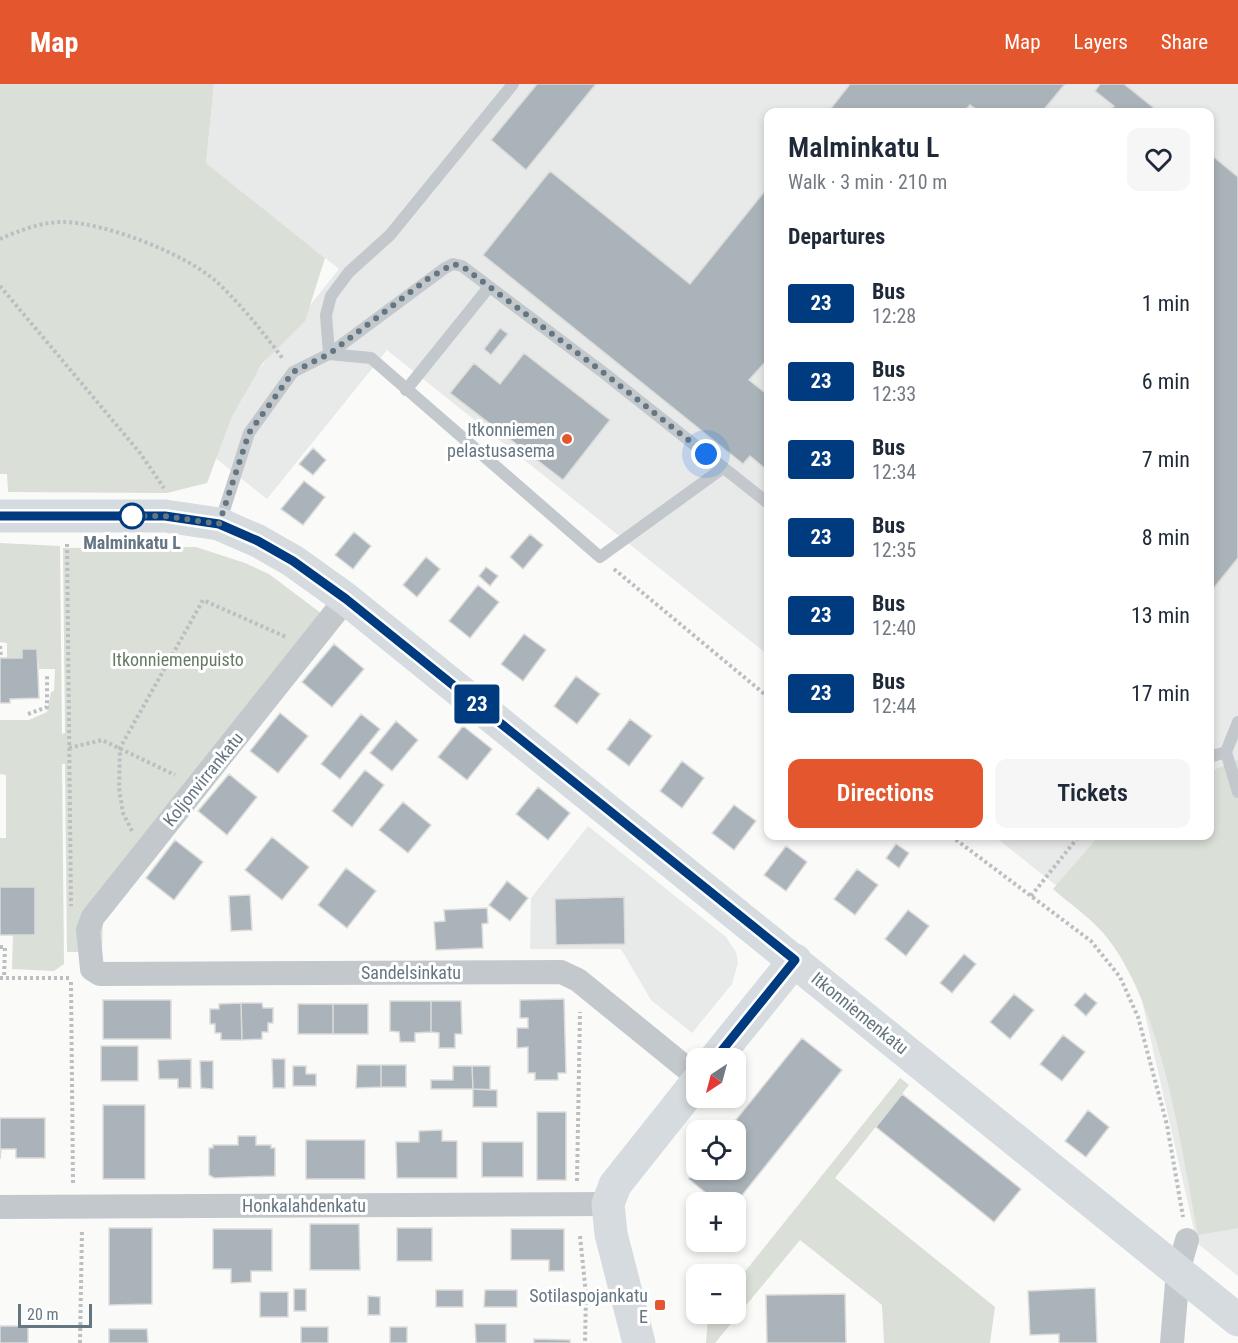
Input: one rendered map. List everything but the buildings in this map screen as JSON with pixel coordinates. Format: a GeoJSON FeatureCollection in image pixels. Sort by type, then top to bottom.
{"type":"FeatureCollection","features":[{"type":"Feature","properties":{"kind":"street","name":"Itkonniemenkatu"},"geometry":{"type":"LineString","coordinates":[[0,516],[165,516],[219,524],[258,541],[293,561],[346,599],[795,960],[1188,1267],[1238,1320]]}},
{"type":"Feature","properties":{"kind":"street","name":"Koljonvirrankatu"},"geometry":{"type":"LineString","coordinates":[[78,971],[93,917],[346,599]]}},
{"type":"Feature","properties":{"kind":"street"},"geometry":{"type":"LineString","coordinates":[[724,1048],[795,960]]}},
{"type":"Feature","properties":{"kind":"street","name":"Sandelsinkatu"},"geometry":{"type":"LineString","coordinates":[[78,971],[100,974],[561,972],[590,990],[686,1068]]}},
{"type":"Feature","properties":{"kind":"street"},"geometry":{"type":"LineString","coordinates":[[639,1343],[611,1234],[608,1204],[615,1185],[686,1096]]}},
{"type":"Feature","properties":{"kind":"street","name":"Honkalahdenkatu"},"geometry":{"type":"LineString","coordinates":[[0,1207],[608,1204]]}},
{"type":"Feature","properties":{"kind":"street"},"geometry":{"type":"LineString","coordinates":[[1172,1343],[1188,1267]]}},
{"type":"Feature","properties":{"kind":"lane"},"geometry":{"type":"LineString","coordinates":[[329,354],[326,315],[331,296],[349,272],[390,235],[513,84]]}},
{"type":"Feature","properties":{"kind":"lane"},"geometry":{"type":"LineString","coordinates":[[219,524],[249,433],[293,372],[329,354],[429,278],[453,264],[462,266],[604,373],[764,500]]}},
{"type":"Feature","properties":{"kind":"lane"},"geometry":{"type":"LineString","coordinates":[[406,390],[489,287]]}},
{"type":"Feature","properties":{"kind":"lane"},"geometry":{"type":"LineString","coordinates":[[329,354],[371,358],[600,557],[723,468]]}},
{"type":"Feature","properties":{"kind":"lane"},"geometry":{"type":"LineString","coordinates":[[1238,722],[1226,752],[1238,792]]}},
{"type":"Feature","properties":{"kind":"lane"},"geometry":{"type":"LineString","coordinates":[[1214,756],[1226,752]]}},
{"type":"Feature","properties":{"kind":"path"},"geometry":{"type":"LineString","coordinates":[[0,239],[16,232],[59,222],[87,224],[168,251],[216,281],[258,325],[293,372]]}},
{"type":"Feature","properties":{"kind":"path"},"geometry":{"type":"LineString","coordinates":[[0,286],[140,453],[167,493],[165,516]]}},
{"type":"Feature","properties":{"kind":"path"},"geometry":{"type":"LineString","coordinates":[[67,541],[71,909]]}},
{"type":"Feature","properties":{"kind":"path"},"geometry":{"type":"LineString","coordinates":[[600,557],[764,694]]}},
{"type":"Feature","properties":{"kind":"path"},"geometry":{"type":"LineString","coordinates":[[149,846],[129,828],[123,813],[119,788],[120,748],[203,600],[309,646]]}},
{"type":"Feature","properties":{"kind":"path"},"geometry":{"type":"LineString","coordinates":[[0,646],[1,658]]}},
{"type":"Feature","properties":{"kind":"path"},"geometry":{"type":"LineString","coordinates":[[28,714],[47,707],[47,674]]}},
{"type":"Feature","properties":{"kind":"path"},"geometry":{"type":"LineString","coordinates":[[69,748],[102,740],[197,786]]}},
{"type":"Feature","properties":{"kind":"path"},"geometry":{"type":"LineString","coordinates":[[956,840],[1091,941],[1120,977],[1138,1017],[1167,1125],[1188,1267]]}},
{"type":"Feature","properties":{"kind":"path"},"geometry":{"type":"LineString","coordinates":[[1031,896],[1076,840]]}},
{"type":"Feature","properties":{"kind":"path"},"geometry":{"type":"LineString","coordinates":[[0,946],[5,947],[2,978],[78,971],[74,1206],[82,1225],[80,1343]]}},
{"type":"Feature","properties":{"kind":"path"},"geometry":{"type":"LineString","coordinates":[[585,1343],[586,1294],[575,1205],[580,1002],[590,990]]}},
{"type":"Feature","properties":{"kind":"shaded area"},"geometry":{"type":"Polygon","coordinates":[[[214,84],[1238,84],[1238,1276],[1197,1243],[1129,944],[999,840],[1214,840],[1214,108],[764,108],[764,652],[387,350],[267,499],[199,445],[339,269],[206,163],[214,84]]]}},
{"type":"Feature","properties":{"kind":"shaded area"},"geometry":{"type":"Polygon","coordinates":[[[588,826],[726,937],[736,952],[738,963],[732,984],[692,1033],[651,1000],[621,949],[530,949],[531,898],[588,826]]]}},
{"type":"Feature","properties":{"kind":"green space"},"geometry":{"type":"Polygon","coordinates":[[[0,84],[214,84],[206,163],[325,258],[305,321],[262,364],[232,416],[207,483],[167,493],[8,492],[7,474],[0,474],[0,84]]]}},
{"type":"Feature","properties":{"kind":"green space","name":"Itkonniemenpuisto"},"geometry":{"type":"Polygon","coordinates":[[[0,543],[60,546],[62,734],[65,733],[63,548],[196,547],[245,563],[269,574],[338,626],[103,917],[102,952],[67,952],[65,764],[62,764],[64,964],[54,971],[12,969],[13,935],[35,935],[35,887],[0,887],[0,838],[6,838],[6,775],[0,774],[0,720],[29,720],[47,712],[51,692],[54,691],[55,669],[39,669],[37,649],[22,658],[7,658],[7,643],[0,642],[0,543]]]}},
{"type":"Feature","properties":{"kind":"green space"},"geometry":{"type":"Polygon","coordinates":[[[1238,760],[1238,1228],[1198,1235],[1177,1121],[1156,1041],[1143,1003],[1127,968],[1108,939],[1089,919],[1053,889],[1096,840],[1214,840],[1214,770],[1238,760]]]}},
{"type":"Feature","properties":{"kind":"green space"},"geometry":{"type":"Polygon","coordinates":[[[900,1078],[909,1085],[835,1178],[995,1307],[990,1343],[884,1343],[882,1305],[800,1240],[746,1305],[746,1270],[900,1078]]]}},
{"type":"Feature","properties":{"kind":"green space"},"geometry":{"type":"Polygon","coordinates":[[[707,1324],[731,1324],[715,1343],[706,1343],[707,1324]]]}},
{"type":"Feature","properties":{"kind":"bus line","name":"23"},"geometry":{"type":"LineString","coordinates":[[0,516],[165,516],[219,524],[258,541],[293,561],[346,599],[795,960],[724,1048]]}},
{"type":"Feature","properties":{"kind":"place","name":"Itkonniemen pelastusasema"},"geometry":{"type":"Point","coordinates":[567,439]}},
{"type":"Feature","properties":{"kind":"place","name":"Malminkatu L"},"geometry":{"type":"Point","coordinates":[132,516]}},
{"type":"Feature","properties":{"kind":"place","name":"Sotilaspojankatu E"},"geometry":{"type":"Point","coordinates":[660,1305]}},
{"type":"Feature","properties":{"kind":"route"},"geometry":{"type":"LineString","coordinates":[[132,516],[122,516],[165,516],[219,524],[249,433],[293,372],[329,354],[429,278],[453,264],[462,266],[604,373],[706,454]]}}]}
